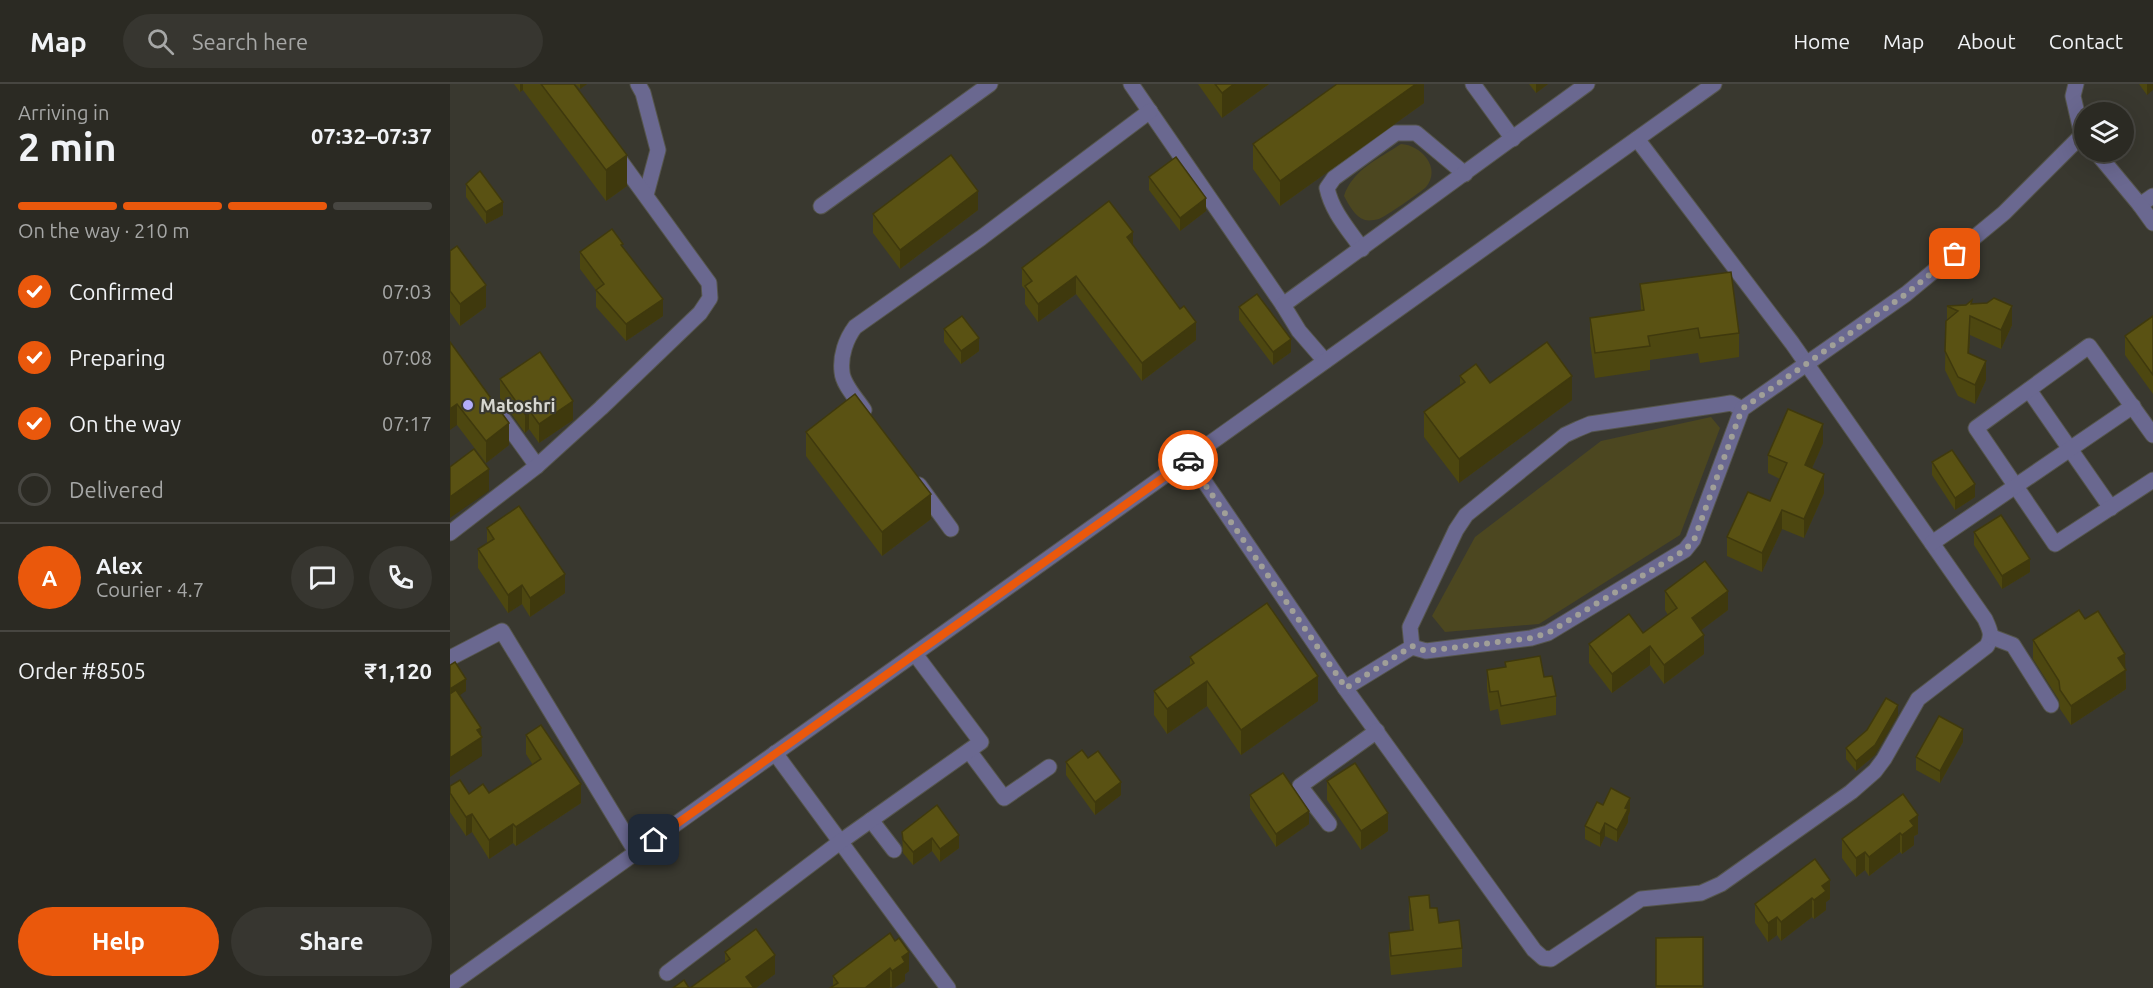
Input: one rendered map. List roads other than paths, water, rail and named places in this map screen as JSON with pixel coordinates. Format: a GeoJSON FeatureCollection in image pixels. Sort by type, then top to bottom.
{"type":"FeatureCollection","features":[{"type":"Feature","properties":{"kind":"street"},"geometry":{"type":"LineString","coordinates":[[638,84],[643,93],[657,150],[646,195]]}},
{"type":"Feature","properties":{"kind":"street"},"geometry":{"type":"LineString","coordinates":[[821,206],[990,84]]}},
{"type":"Feature","properties":{"kind":"street"},"geometry":{"type":"LineString","coordinates":[[1473,84],[1513,139]]}},
{"type":"Feature","properties":{"kind":"street"},"geometry":{"type":"LineString","coordinates":[[1283,305],[1587,84]]}},
{"type":"Feature","properties":{"kind":"street"},"geometry":{"type":"LineString","coordinates":[[450,986],[1714,84]]}},
{"type":"Feature","properties":{"kind":"street"},"geometry":{"type":"LineString","coordinates":[[2075,102],[2073,96],[2076,84]]}},
{"type":"Feature","properties":{"kind":"street"},"geometry":{"type":"LineString","coordinates":[[1135,86],[1299,331],[1325,362]]}},
{"type":"Feature","properties":{"kind":"street"},"geometry":{"type":"LineString","coordinates":[[876,426],[841,373],[846,340],[855,327],[981,238],[1150,111]]}},
{"type":"Feature","properties":{"kind":"street"},"geometry":{"type":"LineString","coordinates":[[1362,249],[1329,198],[1327,188],[1334,178],[1396,133],[1405,132],[1416,133],[1465,174]]}},
{"type":"Feature","properties":{"kind":"street"},"geometry":{"type":"LineString","coordinates":[[1637,139],[1806,363],[1985,619],[1992,637],[2013,645],[2051,705]]}},
{"type":"Feature","properties":{"kind":"street"},"geometry":{"type":"LineString","coordinates":[[450,533],[537,466],[700,313],[710,298],[709,283],[605,140]]}},
{"type":"Feature","properties":{"kind":"street"},"geometry":{"type":"LineString","coordinates":[[1412,646],[1426,651],[1531,638],[1548,633],[1685,550],[1694,540],[1742,409],[1906,294],[2004,213],[2074,146]]}},
{"type":"Feature","properties":{"kind":"street"},"geometry":{"type":"LineString","coordinates":[[2104,162],[2153,224]]}},
{"type":"Feature","properties":{"kind":"street"},"geometry":{"type":"LineString","coordinates":[[2140,205],[2153,196]]}},
{"type":"Feature","properties":{"kind":"street"},"geometry":{"type":"LineString","coordinates":[[2153,435],[2089,346],[1976,428],[2055,544],[2153,480]]}},
{"type":"Feature","properties":{"kind":"street"},"geometry":{"type":"LineString","coordinates":[[2029,390],[2111,508]]}},
{"type":"Feature","properties":{"kind":"street"},"geometry":{"type":"LineString","coordinates":[[490,402],[537,466]]}},
{"type":"Feature","properties":{"kind":"street"},"geometry":{"type":"LineString","coordinates":[[1412,646],[1410,627],[1456,530],[1466,515],[1565,435],[1590,424],[1707,406],[1731,403],[1742,409]]}},
{"type":"Feature","properties":{"kind":"street"},"geometry":{"type":"LineString","coordinates":[[1932,543],[2133,406]]}},
{"type":"Feature","properties":{"kind":"street"},"geometry":{"type":"LineString","coordinates":[[1189,459],[1346,688],[1534,950],[1543,958],[1551,959],[1641,899],[1701,893],[1721,884],[1851,792],[1875,771],[1884,759],[1918,699],[1987,646],[1992,637]]}},
{"type":"Feature","properties":{"kind":"street"},"geometry":{"type":"LineString","coordinates":[[910,473],[951,529]]}},
{"type":"Feature","properties":{"kind":"street"},"geometry":{"type":"LineString","coordinates":[[450,658],[502,631],[636,852]]}},
{"type":"Feature","properties":{"kind":"street"},"geometry":{"type":"LineString","coordinates":[[1346,688],[1412,646]]}},
{"type":"Feature","properties":{"kind":"street"},"geometry":{"type":"LineString","coordinates":[[667,973],[840,842],[981,742],[915,654]]}},
{"type":"Feature","properties":{"kind":"street"},"geometry":{"type":"LineString","coordinates":[[1329,824],[1300,786],[1377,731]]}},
{"type":"Feature","properties":{"kind":"street"},"geometry":{"type":"LineString","coordinates":[[969,751],[1004,798],[1049,767]]}},
{"type":"Feature","properties":{"kind":"street"},"geometry":{"type":"LineString","coordinates":[[775,753],[948,988]]}},
{"type":"Feature","properties":{"kind":"street"},"geometry":{"type":"LineString","coordinates":[[871,820],[894,850]]}},
{"type":"Feature","properties":{"kind":"place","name":"Matoshri"},"geometry":{"type":"Point","coordinates":[468,405]}}]}
